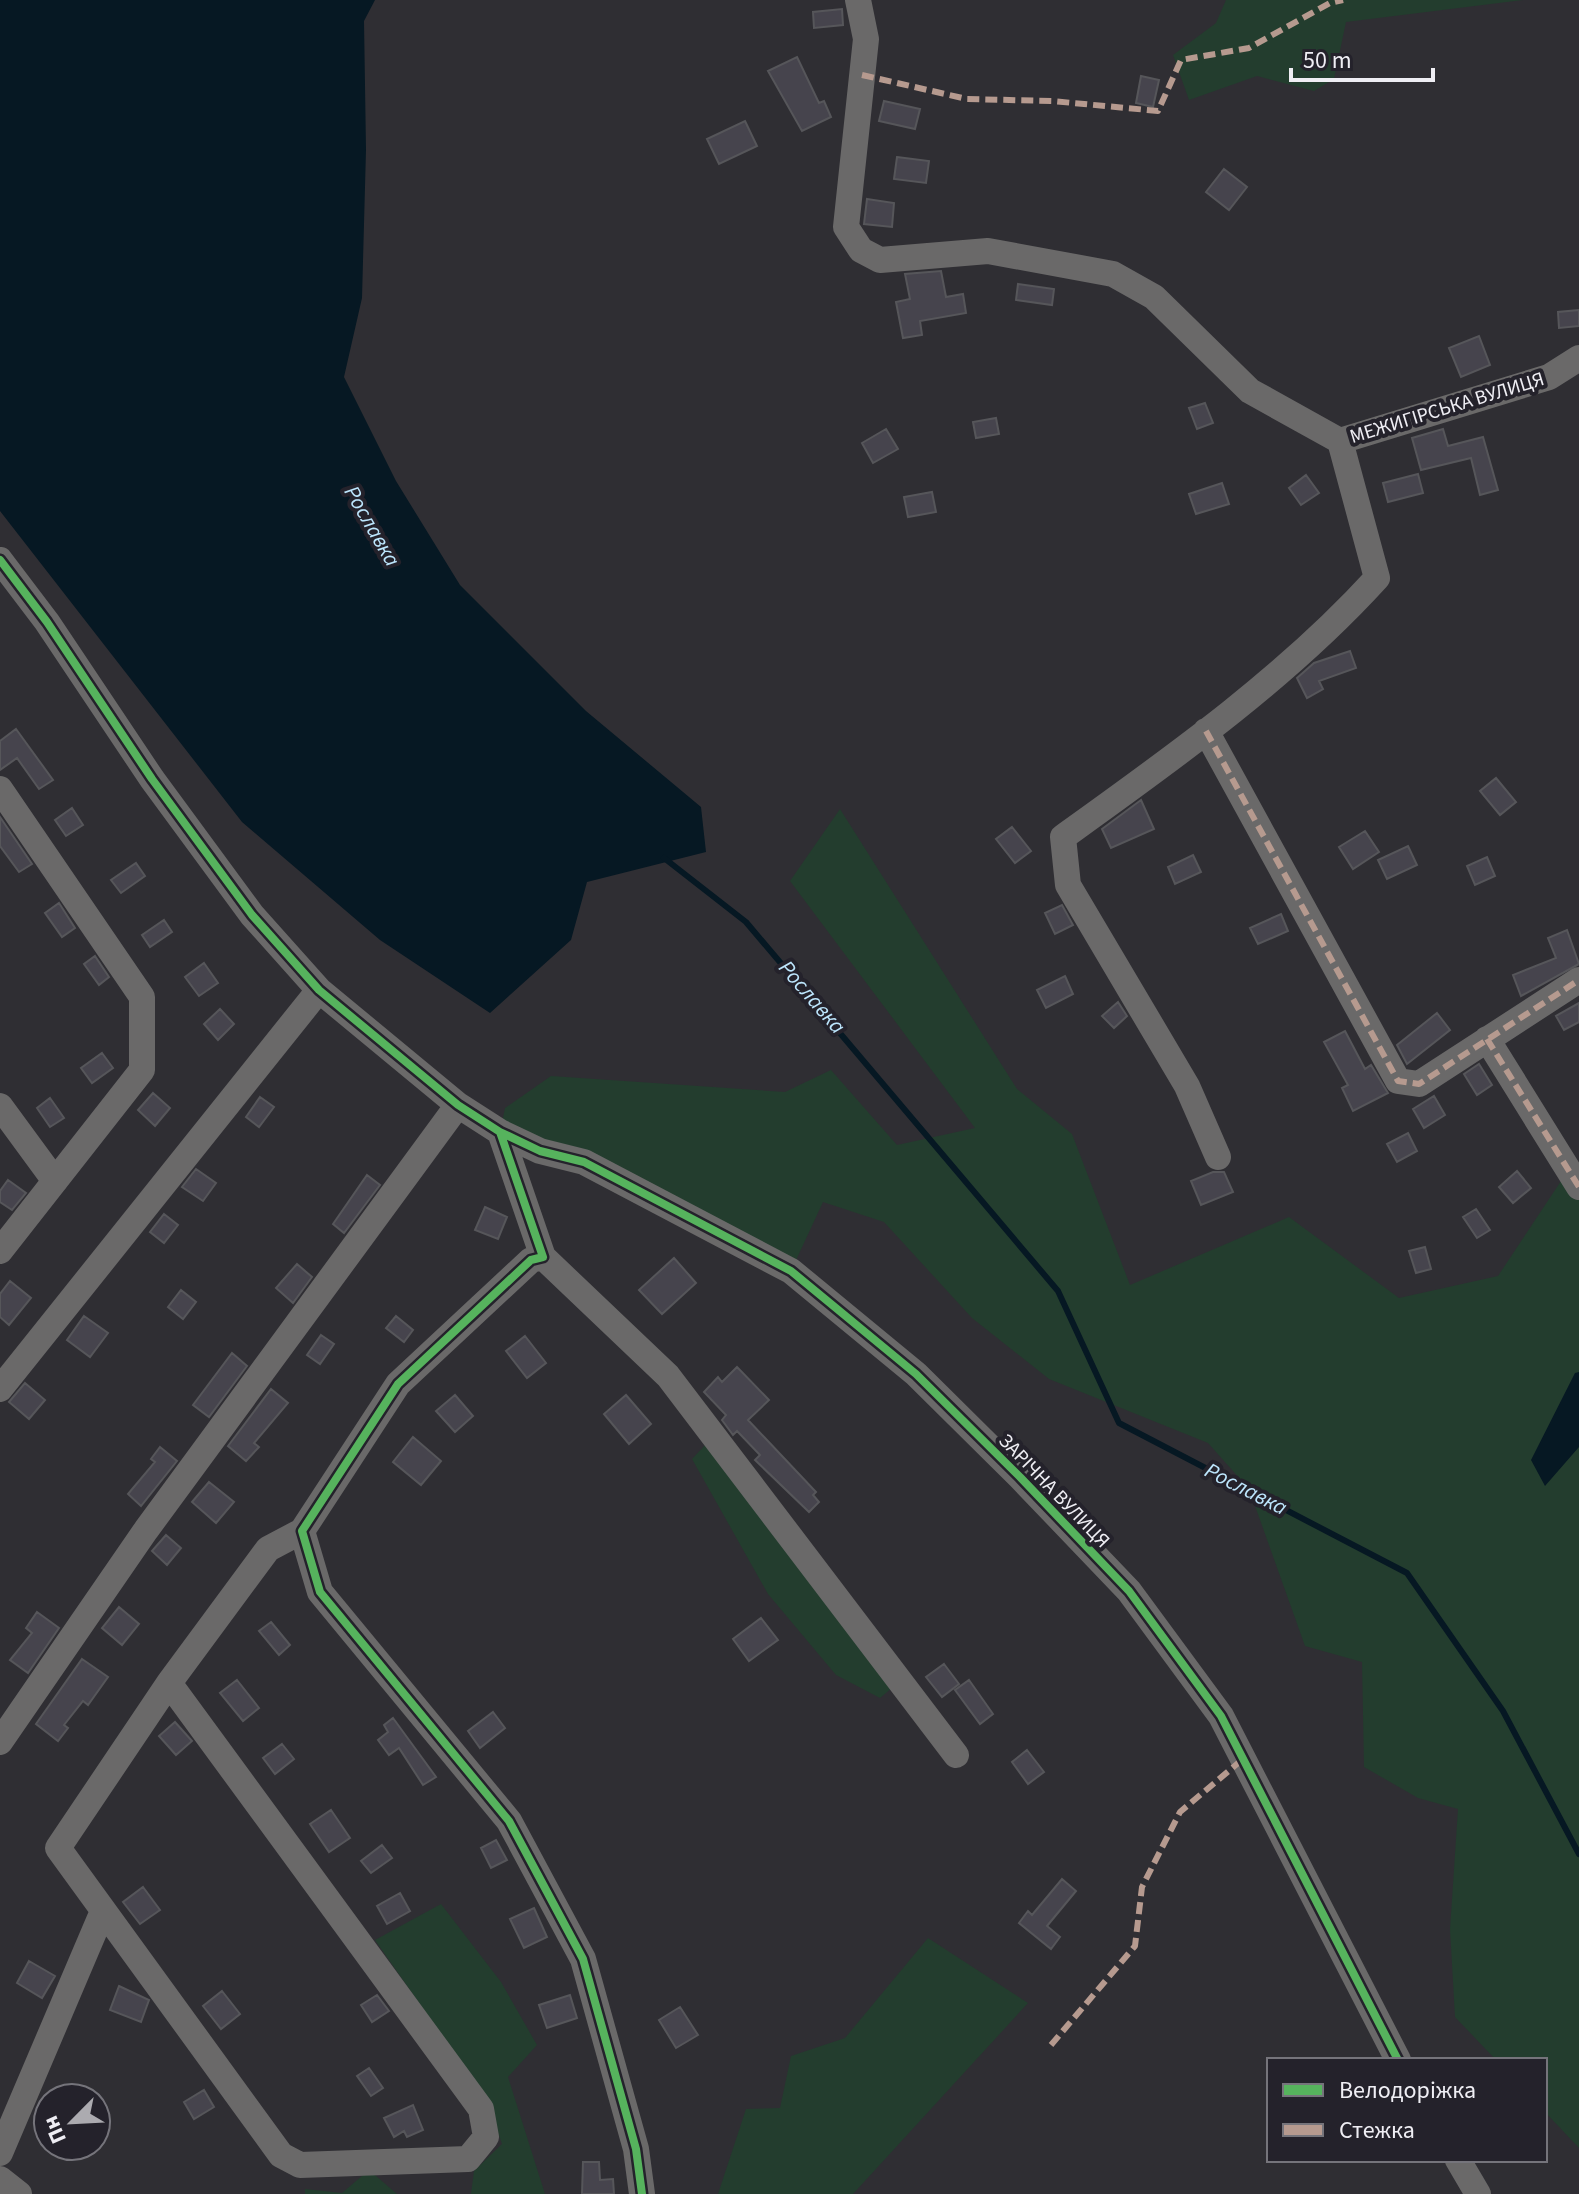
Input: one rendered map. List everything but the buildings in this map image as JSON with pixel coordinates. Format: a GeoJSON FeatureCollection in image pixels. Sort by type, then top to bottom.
{"type":"FeatureCollection","features":[{"type":"Feature","properties":{"kind":"street","name":"МЕЖИГІРСЬКА ВУЛИЦЯ"},"geometry":{"type":"LineString","coordinates":[[858,0],[866,39],[846,227],[861,250],[880,260],[988,251],[1113,274],[1154,297],[1250,391],[1340,441],[1549,377],[1579,358]]}},
{"type":"Feature","properties":{"kind":"street"},"geometry":{"type":"LineString","coordinates":[[1218,1157],[1187,1086],[1068,885],[1063,837],[1206,731],[1341,618],[1377,578],[1340,441]]}},
{"type":"Feature","properties":{"kind":"street","name":"ЗАРІЧНА ВУЛИЦЯ"},"geometry":{"type":"LineString","coordinates":[[0,560],[47,622],[152,779],[252,915],[319,990],[458,1105],[500,1132],[540,1151],[584,1162],[791,1271],[916,1374],[1129,1591],[1221,1716],[1397,2058]]}},
{"type":"Feature","properties":{"kind":"street"},"geometry":{"type":"LineString","coordinates":[[1206,731],[1398,1081],[1419,1084],[1579,980]]}},
{"type":"Feature","properties":{"kind":"street"},"geometry":{"type":"LineString","coordinates":[[0,789],[142,997],[142,1070],[0,1251]]}},
{"type":"Feature","properties":{"kind":"street"},"geometry":{"type":"LineString","coordinates":[[0,1389],[319,990]]}},
{"type":"Feature","properties":{"kind":"street"},"geometry":{"type":"LineString","coordinates":[[1487,1039],[1579,1187]]}},
{"type":"Feature","properties":{"kind":"street"},"geometry":{"type":"LineString","coordinates":[[0,1742],[146,1530],[458,1105]]}},
{"type":"Feature","properties":{"kind":"street"},"geometry":{"type":"LineString","coordinates":[[0,1106],[55,1181]]}},
{"type":"Feature","properties":{"kind":"street"},"geometry":{"type":"LineString","coordinates":[[500,1132],[543,1257],[668,1376],[956,1755]]}},
{"type":"Feature","properties":{"kind":"street"},"geometry":{"type":"LineString","coordinates":[[169,1683],[481,2109],[486,2137],[468,2159],[300,2165],[281,2155],[58,1848],[169,1683],[268,1549],[302,1531],[398,1384],[531,1260],[543,1257]]}},
{"type":"Feature","properties":{"kind":"street"},"geometry":{"type":"LineString","coordinates":[[302,1531],[320,1592],[509,1821],[583,1959],[636,2149],[642,2194]]}},
{"type":"Feature","properties":{"kind":"street"},"geometry":{"type":"LineString","coordinates":[[0,2153],[103,1911]]}},
{"type":"Feature","properties":{"kind":"street"},"geometry":{"type":"LineString","coordinates":[[1459,2162],[1478,2194]]}},
{"type":"Feature","properties":{"kind":"street"},"geometry":{"type":"LineString","coordinates":[[0,2179],[19,2194]]}},
{"type":"Feature","properties":{"kind":"green space"},"geometry":{"type":"Polygon","coordinates":[[[1226,0],[1523,0],[1346,22],[1334,79],[1314,91],[1257,76],[1189,100],[1173,55],[1216,23],[1226,0]]]}},
{"type":"Feature","properties":{"kind":"green space"},"geometry":{"type":"Polygon","coordinates":[[[840,809],[1017,1089],[1072,1134],[1130,1285],[1289,1217],[1399,1298],[1498,1276],[1563,1178],[1579,1175],[1579,2148],[1547,2114],[1547,2058],[1494,2058],[1455,2017],[1450,1929],[1458,1809],[1418,1798],[1364,1767],[1362,1662],[1305,1646],[1249,1489],[1208,1443],[1049,1379],[972,1318],[884,1222],[823,1202],[791,1271],[500,1132],[505,1108],[551,1076],[785,1092],[831,1070],[897,1145],[975,1128],[790,881],[840,809]]]}},
{"type":"Feature","properties":{"kind":"green space"},"geometry":{"type":"Polygon","coordinates":[[[707,1443],[893,1687],[880,1698],[836,1675],[768,1594],[692,1459],[707,1443]]]}},
{"type":"Feature","properties":{"kind":"green space"},"geometry":{"type":"Polygon","coordinates":[[[441,1904],[501,1982],[537,2045],[508,2077],[545,2194],[471,2194],[474,2171],[502,2144],[488,2102],[375,1940],[441,1904]]]}},
{"type":"Feature","properties":{"kind":"green space"},"geometry":{"type":"Polygon","coordinates":[[[928,1938],[1028,2003],[853,2194],[718,2194],[746,2109],[780,2108],[791,2056],[845,2038],[928,1938]]]}},
{"type":"Feature","properties":{"kind":"green space"},"geometry":{"type":"Polygon","coordinates":[[[369,2170],[397,2194],[305,2194],[305,2189],[342,2193],[369,2170]]]}},
{"type":"Feature","properties":{"kind":"water"},"geometry":{"type":"Polygon","coordinates":[[[0,0],[375,0],[364,21],[366,150],[362,298],[344,377],[396,481],[460,585],[586,711],[701,807],[706,852],[587,882],[571,940],[490,1013],[380,940],[242,822],[0,511],[0,0]]]}},
{"type":"Feature","properties":{"kind":"water"},"geometry":{"type":"Polygon","coordinates":[[[1579,1372],[1579,1447],[1545,1486],[1531,1460],[1575,1373],[1579,1372]]]}},
{"type":"Feature","properties":{"kind":"waterway","name":"Рославка"},"geometry":{"type":"LineString","coordinates":[[664,858],[746,922],[1058,1291],[1119,1423],[1407,1573],[1503,1711],[1579,1854]]}},
{"type":"Feature","properties":{"kind":"marked path"},"geometry":{"type":"LineString","coordinates":[[862,75],[967,99],[1052,101],[1158,111],[1181,60],[1249,48],[1330,3],[1343,0]]}},
{"type":"Feature","properties":{"kind":"marked path"},"geometry":{"type":"LineString","coordinates":[[1206,731],[1398,1081],[1419,1084],[1579,980]]}},
{"type":"Feature","properties":{"kind":"marked path"},"geometry":{"type":"LineString","coordinates":[[1487,1039],[1579,1187]]}},
{"type":"Feature","properties":{"kind":"marked path"},"geometry":{"type":"LineString","coordinates":[[1051,2045],[1135,1946],[1142,1887],[1180,1812],[1243,1759]]}},
{"type":"Feature","properties":{"kind":"cycle path"},"geometry":{"type":"LineString","coordinates":[[0,560],[47,622],[152,779],[252,915],[319,990],[458,1105],[500,1132],[543,1257],[531,1260],[398,1384],[302,1531],[320,1592],[509,1821],[583,1959],[636,2149],[642,2194]]}},
{"type":"Feature","properties":{"kind":"cycle path"},"geometry":{"type":"LineString","coordinates":[[500,1132],[540,1151],[584,1162],[791,1271],[916,1374],[1020,1477],[1129,1591],[1221,1716],[1397,2058]]}}]}
